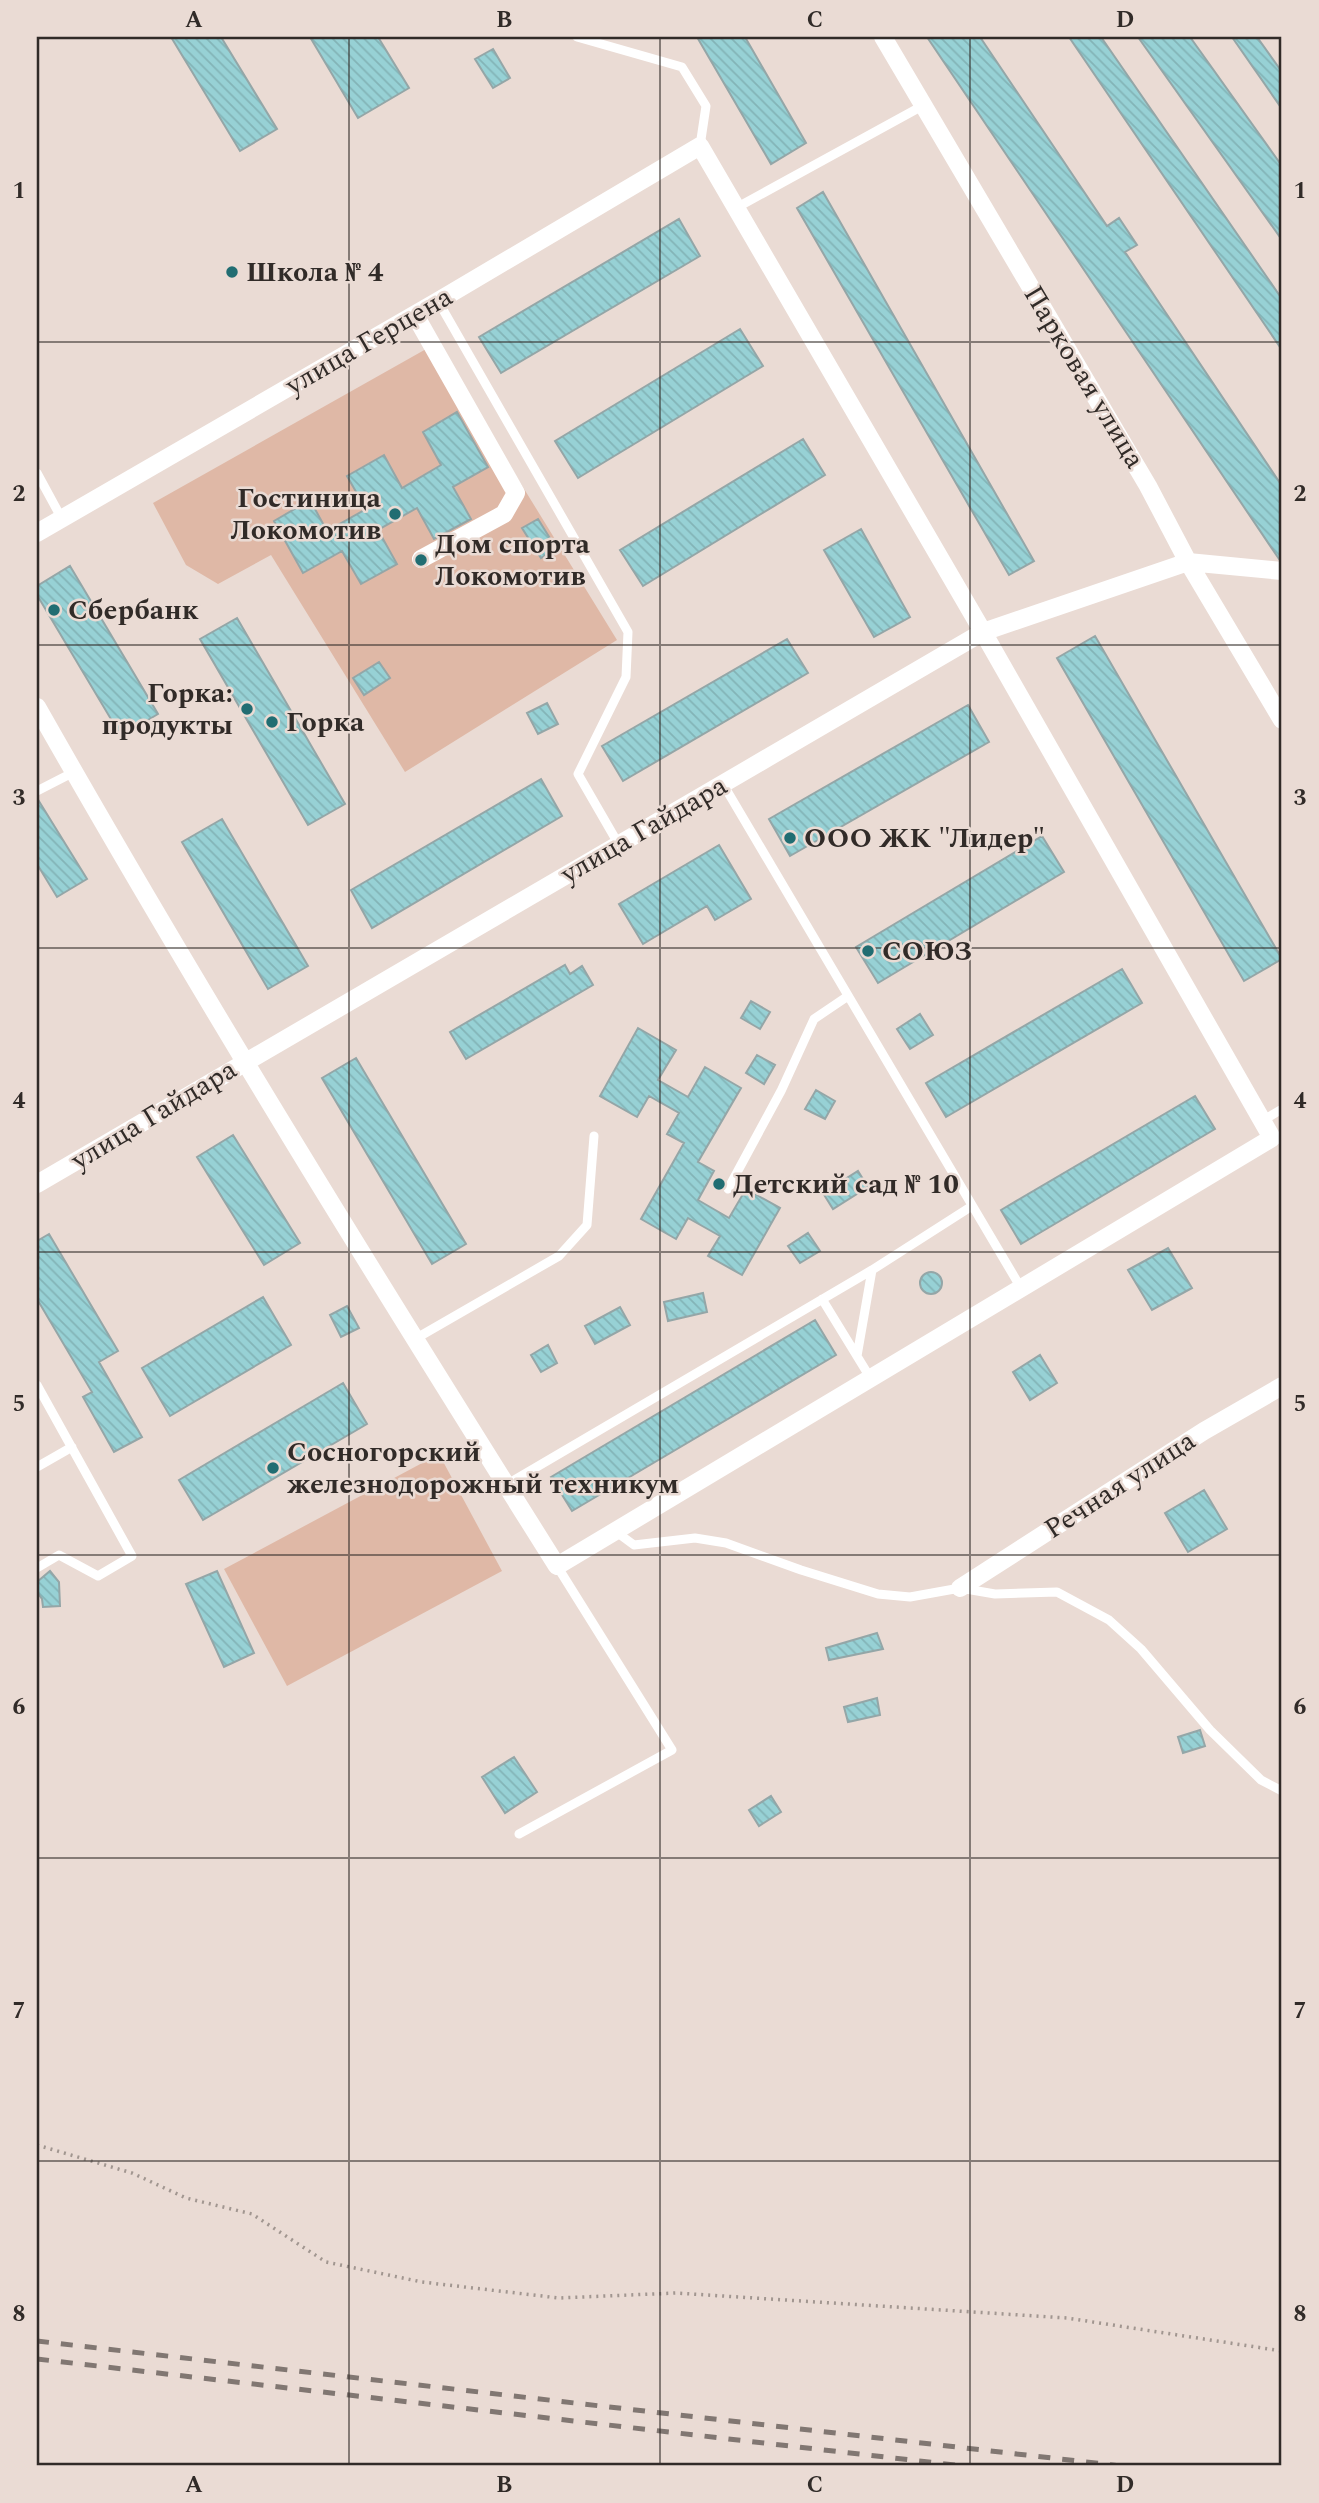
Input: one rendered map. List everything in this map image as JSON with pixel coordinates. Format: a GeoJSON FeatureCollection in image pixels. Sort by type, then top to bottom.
{"type":"FeatureCollection","features":[{"type":"Feature","properties":{"kind":"street","name":"Парковая улица"},"geometry":{"type":"LineString","coordinates":[[883,37],[1149,486],[1188,562],[1282,720]]}},
{"type":"Feature","properties":{"kind":"street"},"geometry":{"type":"LineString","coordinates":[[37,708],[245,1061],[558,1566],[1021,1289],[1277,1140],[1262,1121],[983,632],[700,146]]}},
{"type":"Feature","properties":{"kind":"street","name":"улица Герцена"},"geometry":{"type":"LineString","coordinates":[[37,533],[415,315],[700,146]]}},
{"type":"Feature","properties":{"kind":"street"},"geometry":{"type":"LineString","coordinates":[[415,315],[516,493],[504,514],[421,559]]}},
{"type":"Feature","properties":{"kind":"street","name":"улица Гайдара"},"geometry":{"type":"LineString","coordinates":[[37,1184],[983,632],[1188,562],[1282,571]]}},
{"type":"Feature","properties":{"kind":"street","name":"Речная улица"},"geometry":{"type":"LineString","coordinates":[[960,1588],[1204,1431],[1282,1385]]}},
{"type":"Feature","properties":{"kind":"lane"},"geometry":{"type":"LineString","coordinates":[[577,37],[682,67],[706,106],[700,146]]}},
{"type":"Feature","properties":{"kind":"lane"},"geometry":{"type":"LineString","coordinates":[[736,208],[924,105]]}},
{"type":"Feature","properties":{"kind":"lane"},"geometry":{"type":"LineString","coordinates":[[438,301],[628,632],[626,677],[578,774],[619,845]]}},
{"type":"Feature","properties":{"kind":"lane"},"geometry":{"type":"LineString","coordinates":[[37,473],[62,519]]}},
{"type":"Feature","properties":{"kind":"lane"},"geometry":{"type":"LineString","coordinates":[[37,791],[74,772]]}},
{"type":"Feature","properties":{"kind":"lane"},"geometry":{"type":"LineString","coordinates":[[723,784],[1021,1289]]}},
{"type":"Feature","properties":{"kind":"lane"},"geometry":{"type":"LineString","coordinates":[[729,1189],[781,1091],[814,1019],[848,996]]}},
{"type":"Feature","properties":{"kind":"lane"},"geometry":{"type":"LineString","coordinates":[[1262,1121],[1282,1109]]}},
{"type":"Feature","properties":{"kind":"lane"},"geometry":{"type":"LineString","coordinates":[[415,1339],[559,1256],[587,1225],[594,1136]]}},
{"type":"Feature","properties":{"kind":"lane"},"geometry":{"type":"LineString","coordinates":[[506,1485],[872,1270],[972,1206]]}},
{"type":"Feature","properties":{"kind":"lane"},"geometry":{"type":"LineString","coordinates":[[857,1356],[872,1270]]}},
{"type":"Feature","properties":{"kind":"lane"},"geometry":{"type":"LineString","coordinates":[[822,1298],[871,1379]]}},
{"type":"Feature","properties":{"kind":"lane"},"geometry":{"type":"LineString","coordinates":[[37,1385],[132,1556],[98,1576],[60,1555],[37,1568]]}},
{"type":"Feature","properties":{"kind":"lane"},"geometry":{"type":"LineString","coordinates":[[37,1467],[72,1447]]}},
{"type":"Feature","properties":{"kind":"lane"},"geometry":{"type":"LineString","coordinates":[[615,1531],[634,1545],[695,1538],[726,1543],[878,1594],[910,1597],[960,1588],[995,1594],[1057,1592],[1109,1620],[1141,1649],[1210,1730],[1252,1772],[1282,1791]]}},
{"type":"Feature","properties":{"kind":"lane"},"geometry":{"type":"LineString","coordinates":[[519,1833],[672,1750],[558,1566]]}},
{"type":"Feature","properties":{"kind":"path"},"geometry":{"type":"LineString","coordinates":[[37,2145],[132,2174],[186,2198],[252,2214],[326,2262],[422,2282],[559,2298],[676,2293],[1067,2318],[1282,2351]]}},
{"type":"Feature","properties":{"kind":"shaded area","name":"Дом спорта Локомотив"},"geometry":{"type":"Polygon","coordinates":[[[435,344],[617,640],[405,772],[271,555],[218,584],[186,565],[153,503],[435,344]]]}},
{"type":"Feature","properties":{"kind":"shaded area"},"geometry":{"type":"Polygon","coordinates":[[[439,1454],[502,1571],[287,1686],[224,1569],[439,1454]]]}},
{"type":"Feature","properties":{"kind":"building"},"geometry":{"type":"Polygon","coordinates":[[[171,37],[221,37],[277,129],[240,151],[171,37]]]}},
{"type":"Feature","properties":{"kind":"building"},"geometry":{"type":"Polygon","coordinates":[[[310,37],[378,37],[409,88],[358,118],[310,37]]]}},
{"type":"Feature","properties":{"kind":"building"},"geometry":{"type":"Polygon","coordinates":[[[697,37],[745,37],[806,143],[771,164],[697,37]]]}},
{"type":"Feature","properties":{"kind":"building"},"geometry":{"type":"Polygon","coordinates":[[[927,37],[980,37],[1107,226],[1119,218],[1137,245],[1125,252],[1282,486],[1282,560],[1279,559],[927,37]]]}},
{"type":"Feature","properties":{"kind":"building"},"geometry":{"type":"Polygon","coordinates":[[[1069,37],[1101,37],[1282,299],[1282,350],[1069,37]]]}},
{"type":"Feature","properties":{"kind":"building"},"geometry":{"type":"Polygon","coordinates":[[[1138,37],[1190,37],[1282,166],[1282,240],[1138,37]]]}},
{"type":"Feature","properties":{"kind":"building"},"geometry":{"type":"Polygon","coordinates":[[[1232,37],[1257,37],[1282,72],[1282,109],[1232,37]]]}},
{"type":"Feature","properties":{"kind":"building"},"geometry":{"type":"Polygon","coordinates":[[[493,49],[510,78],[493,88],[475,59],[493,49]]]}},
{"type":"Feature","properties":{"kind":"building"},"geometry":{"type":"Polygon","coordinates":[[[823,192],[1034,561],[1009,575],[797,208],[823,192]]]}},
{"type":"Feature","properties":{"kind":"building"},"geometry":{"type":"Polygon","coordinates":[[[679,219],[700,256],[501,373],[479,337],[679,219]]]}},
{"type":"Feature","properties":{"kind":"building"},"geometry":{"type":"Polygon","coordinates":[[[740,329],[763,366],[578,478],[555,441],[740,329]]]}},
{"type":"Feature","properties":{"kind":"building"},"geometry":{"type":"Polygon","coordinates":[[[457,412],[488,467],[453,487],[471,519],[434,539],[417,508],[378,530],[397,564],[361,584],[342,551],[303,573],[274,521],[310,500],[327,531],[366,509],[347,476],[384,455],[402,488],[441,465],[423,432],[457,412]]]}},
{"type":"Feature","properties":{"kind":"building"},"geometry":{"type":"Polygon","coordinates":[[[803,439],[825,475],[643,586],[620,550],[803,439]]]}},
{"type":"Feature","properties":{"kind":"building"},"geometry":{"type":"Polygon","coordinates":[[[538,519],[556,548],[541,558],[522,528],[538,519]]]}},
{"type":"Feature","properties":{"kind":"building"},"geometry":{"type":"Polygon","coordinates":[[[861,529],[910,617],[874,637],[824,550],[861,529]]]}},
{"type":"Feature","properties":{"kind":"building"},"geometry":{"type":"Polygon","coordinates":[[[70,566],[158,714],[121,736],[37,595],[37,586],[70,566]]]}},
{"type":"Feature","properties":{"kind":"building"},"geometry":{"type":"Polygon","coordinates":[[[237,618],[345,804],[308,825],[200,639],[237,618]]]}},
{"type":"Feature","properties":{"kind":"building"},"geometry":{"type":"Polygon","coordinates":[[[1095,636],[1282,959],[1244,981],[1057,658],[1095,636]]]}},
{"type":"Feature","properties":{"kind":"building"},"geometry":{"type":"Polygon","coordinates":[[[787,639],[808,673],[623,781],[602,746],[787,639]]]}},
{"type":"Feature","properties":{"kind":"building"},"geometry":{"type":"Polygon","coordinates":[[[379,662],[390,678],[364,695],[353,678],[379,662]]]}},
{"type":"Feature","properties":{"kind":"building"},"geometry":{"type":"Polygon","coordinates":[[[547,703],[558,724],[538,734],[527,713],[547,703]]]}},
{"type":"Feature","properties":{"kind":"building"},"geometry":{"type":"Polygon","coordinates":[[[968,705],[989,742],[790,856],[769,819],[968,705]]]}},
{"type":"Feature","properties":{"kind":"building"},"geometry":{"type":"Polygon","coordinates":[[[541,779],[562,816],[372,928],[351,890],[541,779]]]}},
{"type":"Feature","properties":{"kind":"building"},"geometry":{"type":"Polygon","coordinates":[[[37,798],[87,879],[57,897],[37,864],[37,798]]]}},
{"type":"Feature","properties":{"kind":"building"},"geometry":{"type":"Polygon","coordinates":[[[222,819],[308,966],[268,989],[182,842],[222,819]]]}},
{"type":"Feature","properties":{"kind":"building"},"geometry":{"type":"Polygon","coordinates":[[[1042,836],[1064,872],[878,983],[856,947],[1042,836]]]}},
{"type":"Feature","properties":{"kind":"building"},"geometry":{"type":"Polygon","coordinates":[[[719,845],[751,899],[715,920],[707,906],[643,944],[619,904],[719,845]]]}},
{"type":"Feature","properties":{"kind":"building"},"geometry":{"type":"Polygon","coordinates":[[[565,965],[570,974],[582,966],[593,985],[466,1059],[450,1032],[565,965]]]}},
{"type":"Feature","properties":{"kind":"building"},"geometry":{"type":"Polygon","coordinates":[[[1122,969],[1142,1003],[946,1117],[926,1083],[1122,969]]]}},
{"type":"Feature","properties":{"kind":"building"},"geometry":{"type":"Polygon","coordinates":[[[751,1001],[770,1012],[760,1029],[741,1018],[751,1001]]]}},
{"type":"Feature","properties":{"kind":"building"},"geometry":{"type":"Polygon","coordinates":[[[920,1014],[933,1035],[910,1049],[897,1029],[920,1014]]]}},
{"type":"Feature","properties":{"kind":"building"},"geometry":{"type":"Polygon","coordinates":[[[638,1028],[676,1050],[658,1080],[688,1097],[705,1067],[741,1088],[698,1162],[714,1171],[698,1200],[729,1218],[746,1189],[780,1208],[742,1275],[708,1256],[720,1236],[688,1218],[676,1239],[641,1219],[684,1143],[667,1134],[679,1113],[649,1096],[637,1117],[600,1096],[638,1028]]]}},
{"type":"Feature","properties":{"kind":"building"},"geometry":{"type":"Polygon","coordinates":[[[757,1055],[775,1065],[764,1084],[746,1073],[757,1055]]]}},
{"type":"Feature","properties":{"kind":"building"},"geometry":{"type":"Polygon","coordinates":[[[356,1058],[466,1244],[432,1264],[322,1078],[356,1058]]]}},
{"type":"Feature","properties":{"kind":"building"},"geometry":{"type":"Polygon","coordinates":[[[816,1090],[835,1101],[825,1119],[805,1109],[816,1090]]]}},
{"type":"Feature","properties":{"kind":"building"},"geometry":{"type":"Polygon","coordinates":[[[1195,1096],[1215,1129],[1021,1244],[1001,1210],[1195,1096]]]}},
{"type":"Feature","properties":{"kind":"building"},"geometry":{"type":"Polygon","coordinates":[[[233,1135],[300,1243],[264,1265],[197,1157],[233,1135]]]}},
{"type":"Feature","properties":{"kind":"building"},"geometry":{"type":"Polygon","coordinates":[[[858,1171],[868,1187],[833,1209],[823,1193],[858,1171]]]}},
{"type":"Feature","properties":{"kind":"building"},"geometry":{"type":"Polygon","coordinates":[[[808,1233],[820,1251],[800,1263],[788,1246],[808,1233]]]}},
{"type":"Feature","properties":{"kind":"building"},"geometry":{"type":"Polygon","coordinates":[[[49,1234],[118,1351],[99,1362],[142,1437],[114,1452],[83,1397],[92,1392],[37,1299],[37,1241],[49,1234]]]}},
{"type":"Feature","properties":{"kind":"building"},"geometry":{"type":"Polygon","coordinates":[[[1168,1248],[1192,1288],[1152,1310],[1128,1270],[1168,1248]]]}},
{"type":"Feature","properties":{"kind":"building"},"geometry":{"type":"Polygon","coordinates":[[[931,1272],[939,1275],[942,1283],[939,1291],[931,1294],[923,1291],[920,1283],[923,1275],[931,1272]]]}},
{"type":"Feature","properties":{"kind":"building"},"geometry":{"type":"Polygon","coordinates":[[[703,1293],[707,1312],[668,1321],[664,1302],[703,1293]]]}},
{"type":"Feature","properties":{"kind":"building"},"geometry":{"type":"Polygon","coordinates":[[[263,1297],[291,1345],[170,1416],[142,1368],[263,1297]]]}},
{"type":"Feature","properties":{"kind":"building"},"geometry":{"type":"Polygon","coordinates":[[[347,1306],[359,1328],[341,1337],[330,1315],[347,1306]]]}},
{"type":"Feature","properties":{"kind":"building"},"geometry":{"type":"Polygon","coordinates":[[[620,1307],[630,1325],[595,1344],[585,1326],[620,1307]]]}},
{"type":"Feature","properties":{"kind":"building"},"geometry":{"type":"Polygon","coordinates":[[[815,1320],[836,1355],[572,1511],[551,1477],[815,1320]]]}},
{"type":"Feature","properties":{"kind":"building"},"geometry":{"type":"Polygon","coordinates":[[[548,1345],[557,1363],[541,1372],[531,1355],[548,1345]]]}},
{"type":"Feature","properties":{"kind":"building"},"geometry":{"type":"Polygon","coordinates":[[[1040,1355],[1057,1383],[1030,1400],[1013,1372],[1040,1355]]]}},
{"type":"Feature","properties":{"kind":"building"},"geometry":{"type":"Polygon","coordinates":[[[343,1383],[367,1424],[203,1520],[179,1480],[343,1383]]]}},
{"type":"Feature","properties":{"kind":"building"},"geometry":{"type":"Polygon","coordinates":[[[1204,1490],[1227,1529],[1188,1552],[1165,1513],[1204,1490]]]}},
{"type":"Feature","properties":{"kind":"building"},"geometry":{"type":"Polygon","coordinates":[[[50,1571],[59,1582],[60,1606],[43,1607],[37,1592],[37,1582],[50,1571]]]}},
{"type":"Feature","properties":{"kind":"building"},"geometry":{"type":"Polygon","coordinates":[[[217,1571],[254,1653],[224,1667],[186,1584],[217,1571]]]}},
{"type":"Feature","properties":{"kind":"building"},"geometry":{"type":"Polygon","coordinates":[[[877,1633],[883,1649],[829,1660],[826,1648],[877,1633]]]}},
{"type":"Feature","properties":{"kind":"building"},"geometry":{"type":"Polygon","coordinates":[[[877,1698],[880,1715],[848,1722],[844,1707],[877,1698]]]}},
{"type":"Feature","properties":{"kind":"building"},"geometry":{"type":"Polygon","coordinates":[[[1200,1730],[1205,1746],[1183,1753],[1178,1737],[1200,1730]]]}},
{"type":"Feature","properties":{"kind":"building"},"geometry":{"type":"Polygon","coordinates":[[[514,1757],[537,1792],[505,1813],[482,1777],[514,1757]]]}},
{"type":"Feature","properties":{"kind":"building"},"geometry":{"type":"Polygon","coordinates":[[[771,1796],[781,1812],[759,1826],[749,1810],[771,1796]]]}},
{"type":"Feature","properties":{"kind":"railway"},"geometry":{"type":"LineString","coordinates":[[37,2341],[1121,2466]]}},
{"type":"Feature","properties":{"kind":"railway"},"geometry":{"type":"LineString","coordinates":[[37,2359],[963,2466]]}},
{"type":"Feature","properties":{"kind":"place","name":"Школа № 4"},"geometry":{"type":"Point","coordinates":[232,272]}},
{"type":"Feature","properties":{"kind":"place","name":"Гостиница Локомотив"},"geometry":{"type":"Point","coordinates":[395,514]}},
{"type":"Feature","properties":{"kind":"place","name":"Дом спорта Локомотив"},"geometry":{"type":"Point","coordinates":[421,560]}},
{"type":"Feature","properties":{"kind":"place","name":"Сбербанк"},"geometry":{"type":"Point","coordinates":[54,610]}},
{"type":"Feature","properties":{"kind":"place","name":"Горка: продукты"},"geometry":{"type":"Point","coordinates":[247,709]}},
{"type":"Feature","properties":{"kind":"place","name":"Горка"},"geometry":{"type":"Point","coordinates":[272,722]}},
{"type":"Feature","properties":{"kind":"place","name":"ООО ЖК \"Лидер\""},"geometry":{"type":"Point","coordinates":[790,838]}},
{"type":"Feature","properties":{"kind":"place","name":"СОЮЗ"},"geometry":{"type":"Point","coordinates":[868,951]}},
{"type":"Feature","properties":{"kind":"place","name":"Детский сад № 10"},"geometry":{"type":"Point","coordinates":[719,1184]}},
{"type":"Feature","properties":{"kind":"place","name":"Сосногорский железнодорожный техникум"},"geometry":{"type":"Point","coordinates":[273,1468]}}]}
